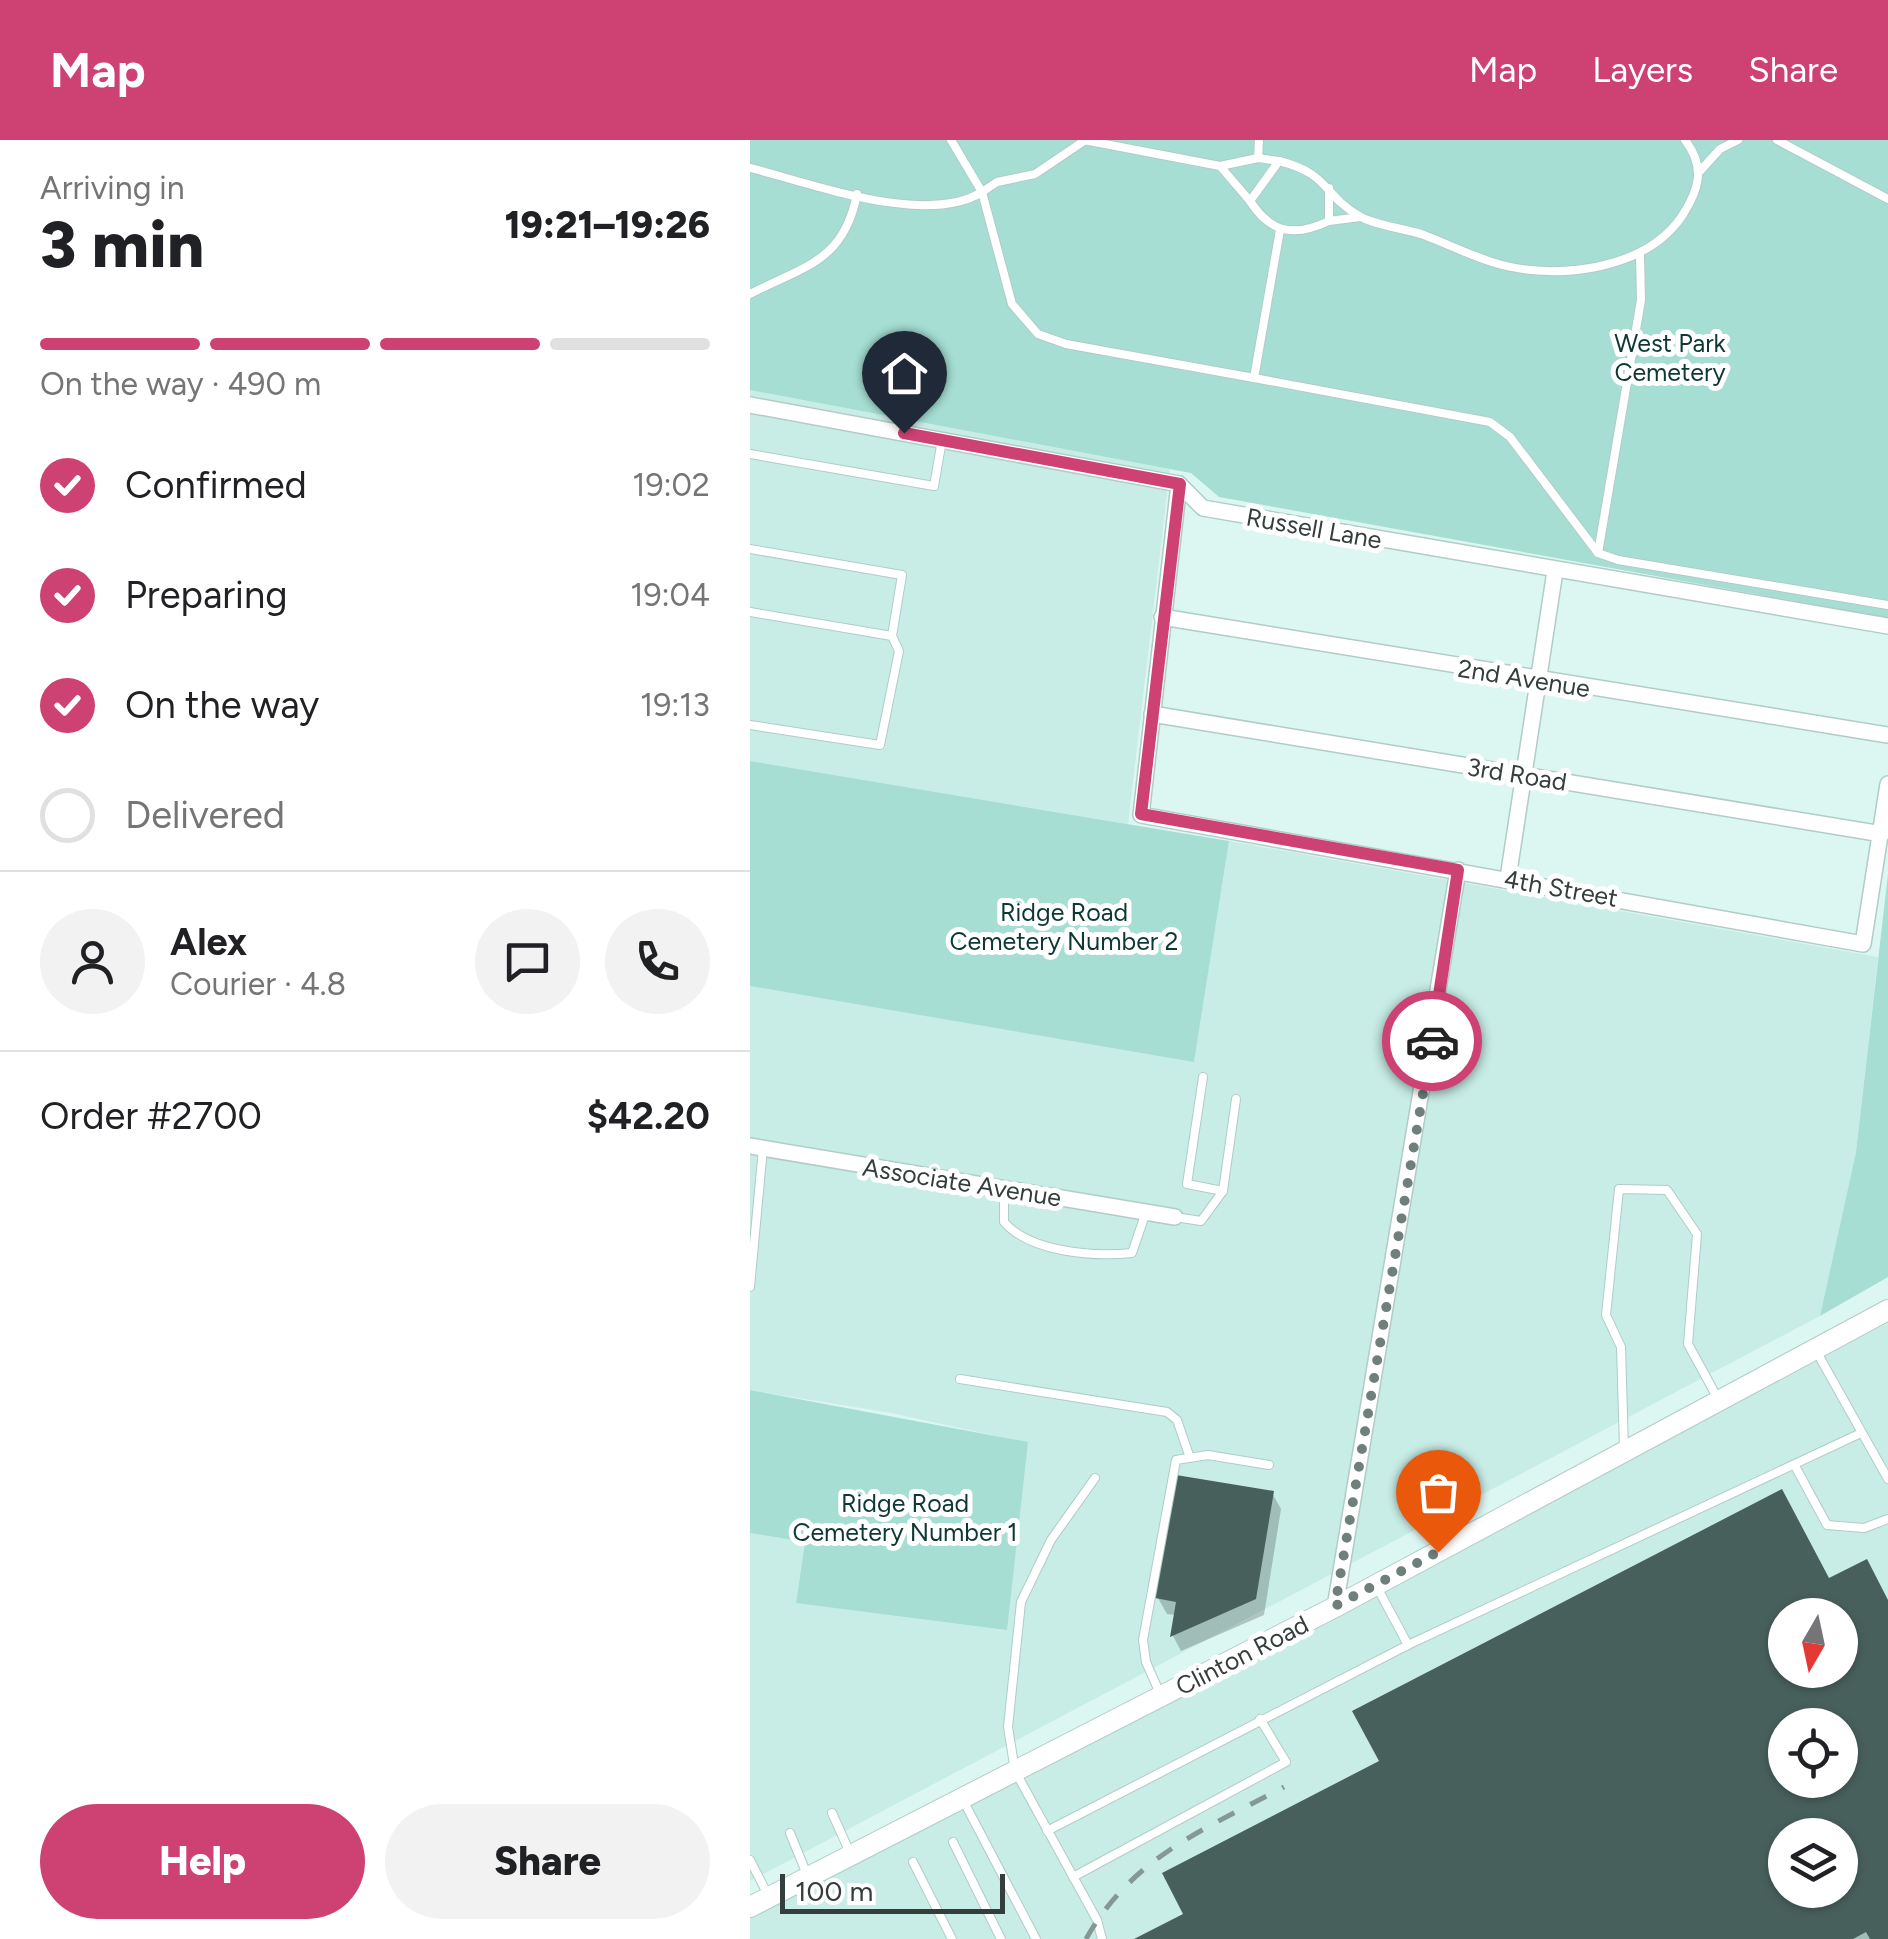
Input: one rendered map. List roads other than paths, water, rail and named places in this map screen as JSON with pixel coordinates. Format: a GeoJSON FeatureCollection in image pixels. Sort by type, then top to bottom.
{"type":"FeatureCollection","features":[{"type":"Feature","properties":{"kind":"street","name":"Russell Lane"},"geometry":{"type":"LineString","coordinates":[[750,405],[1180,484],[1203,508],[1888,626]]}},
{"type":"Feature","properties":{"kind":"street"},"geometry":{"type":"LineString","coordinates":[[1152,714],[1180,484]]}},
{"type":"Feature","properties":{"kind":"street"},"geometry":{"type":"LineString","coordinates":[[1508,878],[1556,571]]}},
{"type":"Feature","properties":{"kind":"street","name":"2nd Avenue"},"geometry":{"type":"LineString","coordinates":[[1162,616],[1888,735]]}},
{"type":"Feature","properties":{"kind":"street","name":"3rd Road"},"geometry":{"type":"LineString","coordinates":[[1152,714],[1882,834]]}},
{"type":"Feature","properties":{"kind":"street","name":"4th Street"},"geometry":{"type":"LineString","coordinates":[[1152,714],[1141,814],[1863,944],[1882,834]]}},
{"type":"Feature","properties":{"kind":"street"},"geometry":{"type":"LineString","coordinates":[[1882,834],[1888,784]]}},
{"type":"Feature","properties":{"kind":"street"},"geometry":{"type":"LineString","coordinates":[[1335,1606],[1458,870]]}},
{"type":"Feature","properties":{"kind":"street","name":"Associate Avenue"},"geometry":{"type":"LineString","coordinates":[[756,1147],[1175,1217]]}},
{"type":"Feature","properties":{"kind":"street","name":"Clinton Road"},"geometry":{"type":"LineString","coordinates":[[759,1902],[1376,1585],[1888,1310]]}},
{"type":"Feature","properties":{"kind":"lane"},"geometry":{"type":"LineString","coordinates":[[952,140],[982,192],[1012,304],[1038,334],[1066,344],[1490,422],[1510,437],[1598,553],[1618,560],[1888,605]]}},
{"type":"Feature","properties":{"kind":"lane"},"geometry":{"type":"LineString","coordinates":[[750,168],[858,194],[944,206],[965,202],[998,182],[1035,174],[1084,140],[1220,166],[1258,158],[1280,160],[1308,168],[1360,217]]}},
{"type":"Feature","properties":{"kind":"lane"},"geometry":{"type":"LineString","coordinates":[[1258,158],[1259,140]]}},
{"type":"Feature","properties":{"kind":"lane"},"geometry":{"type":"LineString","coordinates":[[1685,140],[1700,171]]}},
{"type":"Feature","properties":{"kind":"lane"},"geometry":{"type":"LineString","coordinates":[[1220,166],[1268,224],[1280,230],[1296,233],[1360,217],[1398,226],[1507,266],[1590,268],[1640,255],[1675,226],[1696,194],[1700,171],[1720,149],[1738,140]]}},
{"type":"Feature","properties":{"kind":"lane"},"geometry":{"type":"LineString","coordinates":[[1777,140],[1888,199]]}},
{"type":"Feature","properties":{"kind":"lane"},"geometry":{"type":"LineString","coordinates":[[1250,201],[1280,160]]}},
{"type":"Feature","properties":{"kind":"lane"},"geometry":{"type":"LineString","coordinates":[[1329,188],[1329,222]]}},
{"type":"Feature","properties":{"kind":"lane"},"geometry":{"type":"LineString","coordinates":[[750,294],[830,254],[848,230],[858,194]]}},
{"type":"Feature","properties":{"kind":"lane"},"geometry":{"type":"LineString","coordinates":[[1254,378],[1280,230]]}},
{"type":"Feature","properties":{"kind":"lane"},"geometry":{"type":"LineString","coordinates":[[1598,553],[1642,300],[1640,255]]}},
{"type":"Feature","properties":{"kind":"lane"},"geometry":{"type":"LineString","coordinates":[[750,454],[934,486],[942,440]]}},
{"type":"Feature","properties":{"kind":"lane"},"geometry":{"type":"LineString","coordinates":[[750,549],[902,576],[892,636],[899,651],[880,745],[750,725]]}},
{"type":"Feature","properties":{"kind":"lane"},"geometry":{"type":"LineString","coordinates":[[750,612],[892,636]]}},
{"type":"Feature","properties":{"kind":"lane"},"geometry":{"type":"LineString","coordinates":[[1203,1077],[1187,1184],[1223,1191]]}},
{"type":"Feature","properties":{"kind":"lane"},"geometry":{"type":"LineString","coordinates":[[1175,1217],[1201,1221],[1223,1191],[1236,1099]]}},
{"type":"Feature","properties":{"kind":"lane"},"geometry":{"type":"LineString","coordinates":[[750,1287],[756,1147]]}},
{"type":"Feature","properties":{"kind":"lane"},"geometry":{"type":"LineString","coordinates":[[1004,1188],[1004,1222],[1016,1236],[1035,1244],[1132,1253],[1146,1212]]}},
{"type":"Feature","properties":{"kind":"lane"},"geometry":{"type":"LineString","coordinates":[[1624,1452],[1621,1347],[1606,1315],[1619,1189],[1667,1190],[1698,1234],[1688,1344],[1719,1401]]}},
{"type":"Feature","properties":{"kind":"lane"},"geometry":{"type":"LineString","coordinates":[[1815,1350],[1888,1479]]}},
{"type":"Feature","properties":{"kind":"lane"},"geometry":{"type":"LineString","coordinates":[[960,1379],[1168,1412],[1177,1420],[1189,1455]]}},
{"type":"Feature","properties":{"kind":"lane"},"geometry":{"type":"LineString","coordinates":[[1047,1830],[1408,1645],[1861,1433]]}},
{"type":"Feature","properties":{"kind":"lane"},"geometry":{"type":"LineString","coordinates":[[1160,1696],[1146,1662],[1145,1617],[1176,1460],[1189,1455],[1269,1465]]}},
{"type":"Feature","properties":{"kind":"lane"},"geometry":{"type":"LineString","coordinates":[[1794,1466],[1827,1525],[1864,1528],[1888,1520]]}},
{"type":"Feature","properties":{"kind":"lane"},"geometry":{"type":"LineString","coordinates":[[1095,1478],[1051,1540],[1021,1602],[1008,1727],[1015,1771],[1102,1939]]}},
{"type":"Feature","properties":{"kind":"lane"},"geometry":{"type":"LineString","coordinates":[[1376,1585],[1408,1645]]}},
{"type":"Feature","properties":{"kind":"lane"},"geometry":{"type":"LineString","coordinates":[[1073,1877],[1286,1762],[1260,1719]]}},
{"type":"Feature","properties":{"kind":"lane"},"geometry":{"type":"LineString","coordinates":[[961,1798],[1036,1939]]}},
{"type":"Feature","properties":{"kind":"lane"},"geometry":{"type":"LineString","coordinates":[[832,1813],[851,1855]]}},
{"type":"Feature","properties":{"kind":"lane"},"geometry":{"type":"LineString","coordinates":[[790,1833],[808,1876]]}},
{"type":"Feature","properties":{"kind":"lane"},"geometry":{"type":"LineString","coordinates":[[953,1842],[1002,1939]]}},
{"type":"Feature","properties":{"kind":"lane"},"geometry":{"type":"LineString","coordinates":[[750,1860],[759,1902]]}},
{"type":"Feature","properties":{"kind":"lane"},"geometry":{"type":"LineString","coordinates":[[913,1862],[952,1939]]}},
{"type":"Feature","properties":{"kind":"railway"},"geometry":{"type":"LineString","coordinates":[[1086,1939],[1104,1911],[1148,1866],[1199,1832],[1284,1787]]}},
{"type":"Feature","properties":{"kind":"park label","name":"West Park Cemetery"},"geometry":{"type":"Point","coordinates":[1670,358]}},
{"type":"Feature","properties":{"kind":"park label","name":"Ridge Road Cemetery Number 2"},"geometry":{"type":"Point","coordinates":[1064,926]}},
{"type":"Feature","properties":{"kind":"park label","name":"Ridge Road Cemetery Number 1"},"geometry":{"type":"Point","coordinates":[905,1518]}}]}
